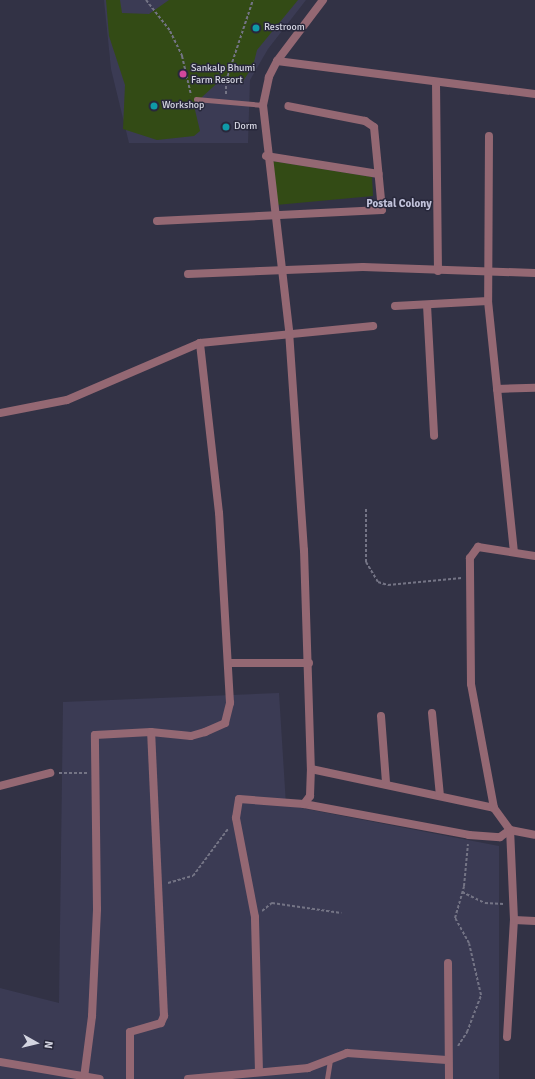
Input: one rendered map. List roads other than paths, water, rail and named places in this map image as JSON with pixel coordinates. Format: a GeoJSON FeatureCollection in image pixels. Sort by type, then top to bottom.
{"type":"FeatureCollection","features":[{"type":"Feature","properties":{"kind":"street"},"geometry":{"type":"LineString","coordinates":[[304,804],[310,796],[311,769],[309,663],[289,332],[266,156],[263,105],[269,76],[277,61],[323,0]]}},
{"type":"Feature","properties":{"kind":"street"},"geometry":{"type":"LineString","coordinates":[[277,61],[535,94]]}},
{"type":"Feature","properties":{"kind":"street"},"geometry":{"type":"LineString","coordinates":[[436,82],[438,271]]}},
{"type":"Feature","properties":{"kind":"street"},"geometry":{"type":"LineString","coordinates":[[157,221],[382,210],[376,133],[370,123],[288,106]]}},
{"type":"Feature","properties":{"kind":"street"},"geometry":{"type":"LineString","coordinates":[[489,136],[488,301],[514,551]]}},
{"type":"Feature","properties":{"kind":"street"},"geometry":{"type":"LineString","coordinates":[[266,156],[379,174]]}},
{"type":"Feature","properties":{"kind":"street"},"geometry":{"type":"LineString","coordinates":[[188,274],[363,267],[487,274],[535,273]]}},
{"type":"Feature","properties":{"kind":"street"},"geometry":{"type":"LineString","coordinates":[[395,306],[488,301]]}},
{"type":"Feature","properties":{"kind":"street"},"geometry":{"type":"LineString","coordinates":[[427,305],[434,436]]}},
{"type":"Feature","properties":{"kind":"street"},"geometry":{"type":"LineString","coordinates":[[0,413],[67,400],[200,343],[289,332],[373,326]]}},
{"type":"Feature","properties":{"kind":"street"},"geometry":{"type":"LineString","coordinates":[[84,1078],[92,1016],[97,909],[95,735],[151,732],[191,736],[225,723],[230,703],[219,513],[200,343]]}},
{"type":"Feature","properties":{"kind":"street"},"geometry":{"type":"LineString","coordinates":[[497,389],[535,388]]}},
{"type":"Feature","properties":{"kind":"street"},"geometry":{"type":"LineString","coordinates":[[507,1036],[514,920],[510,830],[494,808],[471,684],[468,577],[474,549],[514,551],[535,556]]}},
{"type":"Feature","properties":{"kind":"street"},"geometry":{"type":"LineString","coordinates":[[228,663],[309,663]]}},
{"type":"Feature","properties":{"kind":"street"},"geometry":{"type":"LineString","coordinates":[[432,713],[440,796]]}},
{"type":"Feature","properties":{"kind":"street"},"geometry":{"type":"LineString","coordinates":[[381,716],[386,782]]}},
{"type":"Feature","properties":{"kind":"street"},"geometry":{"type":"LineString","coordinates":[[130,1079],[130,1032],[161,1023],[164,1016],[151,732]]}},
{"type":"Feature","properties":{"kind":"street"},"geometry":{"type":"LineString","coordinates":[[311,769],[330,775],[386,782],[494,808]]}},
{"type":"Feature","properties":{"kind":"street"},"geometry":{"type":"LineString","coordinates":[[0,786],[50,773]]}},
{"type":"Feature","properties":{"kind":"street"},"geometry":{"type":"LineString","coordinates":[[259,1072],[255,917],[236,818],[240,799],[304,804],[469,835],[500,837],[510,830],[535,835]]}},
{"type":"Feature","properties":{"kind":"street"},"geometry":{"type":"LineString","coordinates":[[514,920],[535,920]]}},
{"type":"Feature","properties":{"kind":"street"},"geometry":{"type":"LineString","coordinates":[[448,963],[447,1060],[449,1079]]}},
{"type":"Feature","properties":{"kind":"street"},"geometry":{"type":"LineString","coordinates":[[188,1079],[308,1068],[347,1053],[447,1060]]}},
{"type":"Feature","properties":{"kind":"street"},"geometry":{"type":"LineString","coordinates":[[0,1062],[84,1078],[100,1079]]}},
{"type":"Feature","properties":{"kind":"lane"},"geometry":{"type":"LineString","coordinates":[[196,99],[263,105]]}},
{"type":"Feature","properties":{"kind":"lane"},"geometry":{"type":"LineString","coordinates":[[327,1079],[330,1060]]}},
{"type":"Feature","properties":{"kind":"place","name":"Restroom"},"geometry":{"type":"Point","coordinates":[256,28]}},
{"type":"Feature","properties":{"kind":"place","name":"Sankalp Bhumi Farm Resort"},"geometry":{"type":"Point","coordinates":[183,74]}},
{"type":"Feature","properties":{"kind":"place","name":"Workshop"},"geometry":{"type":"Point","coordinates":[154,106]}},
{"type":"Feature","properties":{"kind":"place","name":"Dorm"},"geometry":{"type":"Point","coordinates":[226,127]}},
{"type":"Feature","properties":{"kind":"district","name":"Postal Colony"},"geometry":{"type":"Point","coordinates":[399,204]}}]}
